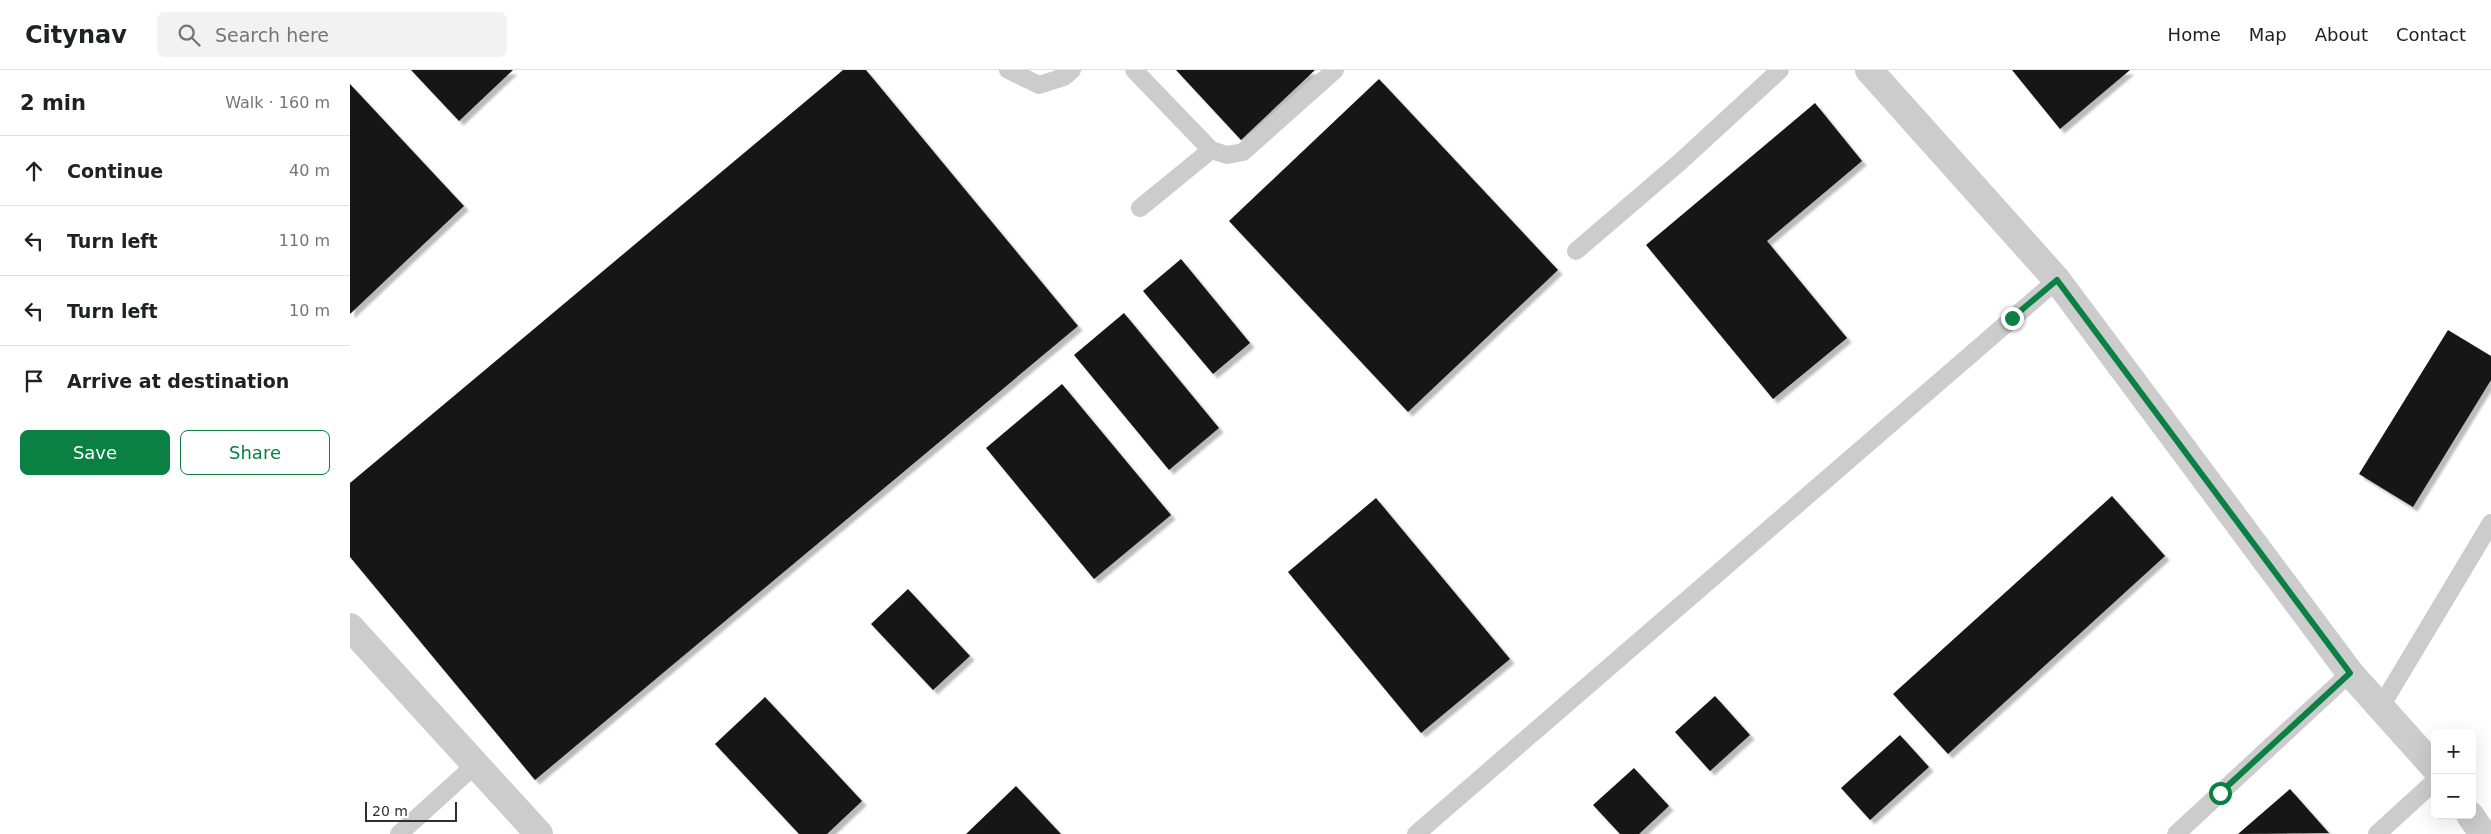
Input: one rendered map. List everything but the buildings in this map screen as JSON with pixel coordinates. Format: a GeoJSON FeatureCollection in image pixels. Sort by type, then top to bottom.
{"type":"FeatureCollection","features":[{"type":"Feature","properties":{"kind":"street"},"geometry":{"type":"LineString","coordinates":[[1868,70],[2057,280],[2350,673],[2431,764]]}},
{"type":"Feature","properties":{"kind":"street"},"geometry":{"type":"LineString","coordinates":[[350,627],[539,834]]}},
{"type":"Feature","properties":{"kind":"street"},"geometry":{"type":"LineString","coordinates":[[2473,819],[2483,834]]}},
{"type":"Feature","properties":{"kind":"lane"},"geometry":{"type":"LineString","coordinates":[[1008,70],[1039,85],[1064,77],[1072,70]]}},
{"type":"Feature","properties":{"kind":"lane"},"geometry":{"type":"LineString","coordinates":[[1134,70],[1211,150],[1227,155],[1243,152],[1335,70]]}},
{"type":"Feature","properties":{"kind":"lane"},"geometry":{"type":"LineString","coordinates":[[1576,251],[1680,162],[1780,70]]}},
{"type":"Feature","properties":{"kind":"lane"},"geometry":{"type":"LineString","coordinates":[[1140,208],[1211,150]]}},
{"type":"Feature","properties":{"kind":"lane"},"geometry":{"type":"LineString","coordinates":[[1416,834],[2057,280]]}},
{"type":"Feature","properties":{"kind":"lane"},"geometry":{"type":"LineString","coordinates":[[2380,708],[2491,523]]}},
{"type":"Feature","properties":{"kind":"lane"},"geometry":{"type":"LineString","coordinates":[[2176,834],[2350,673]]}},
{"type":"Feature","properties":{"kind":"lane"},"geometry":{"type":"LineString","coordinates":[[399,834],[475,764]]}},
{"type":"Feature","properties":{"kind":"lane"},"geometry":{"type":"LineString","coordinates":[[2377,834],[2431,785]]}},
{"type":"Feature","properties":{"kind":"route"},"geometry":{"type":"LineString","coordinates":[[2012,318],[2057,280],[2350,673],[2220,793]]}}]}
